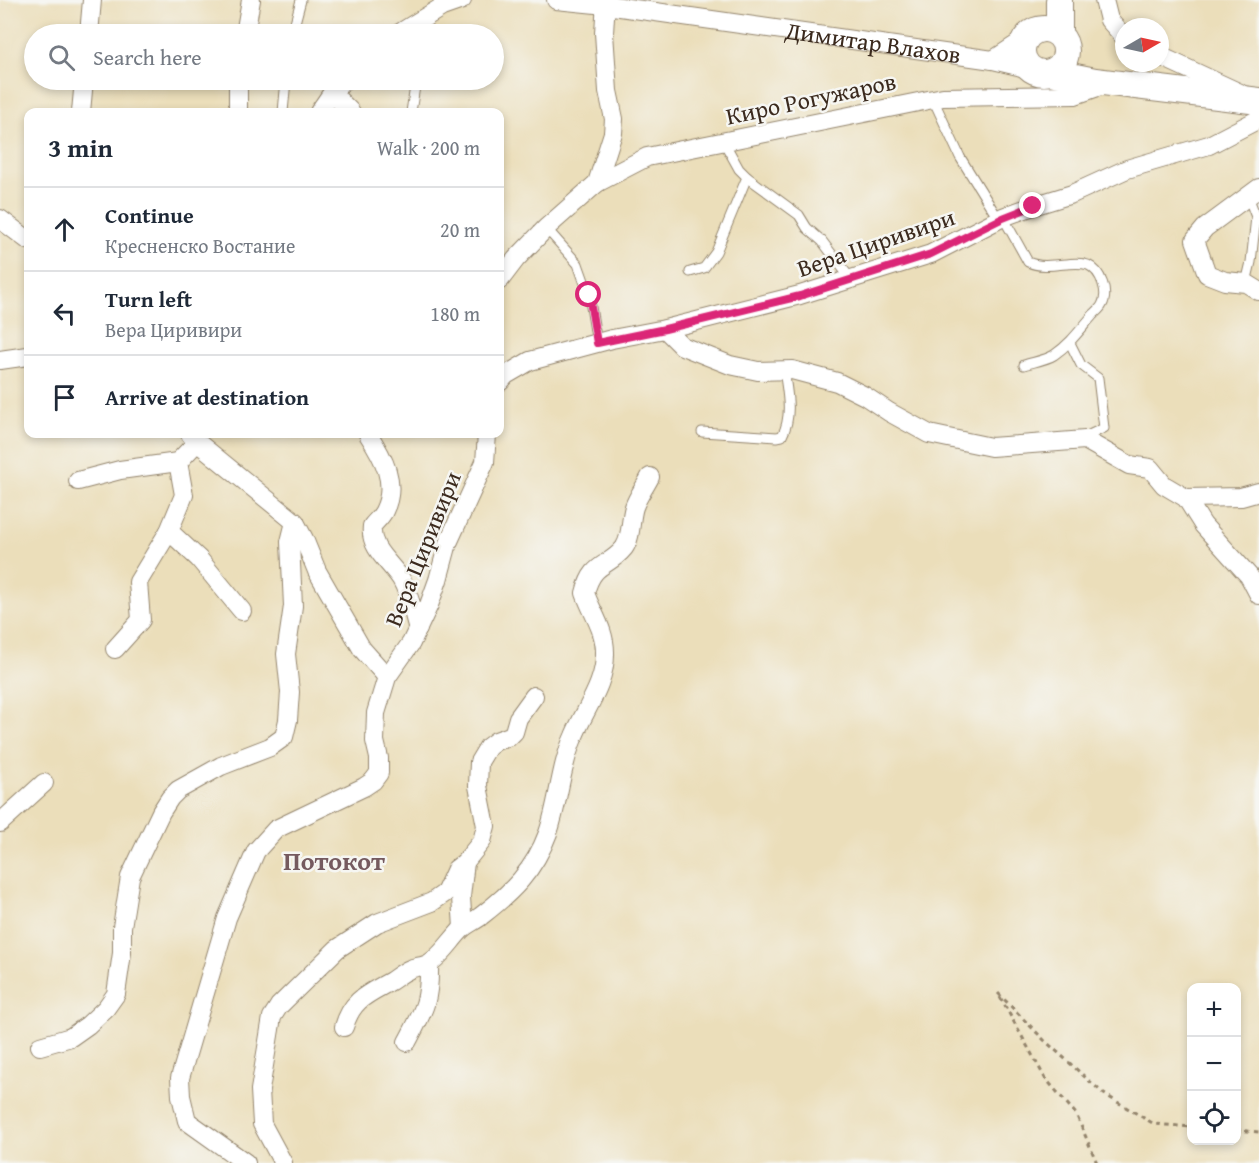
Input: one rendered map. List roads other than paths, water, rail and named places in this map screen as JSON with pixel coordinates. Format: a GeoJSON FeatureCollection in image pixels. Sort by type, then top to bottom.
{"type":"FeatureCollection","features":[{"type":"Feature","properties":{"kind":"main road"},"geometry":{"type":"LineString","coordinates":[[1040,70],[1063,63],[1047,38],[1048,0]]}},
{"type":"Feature","properties":{"kind":"main road"},"geometry":{"type":"LineString","coordinates":[[1047,38],[1059,0]]}},
{"type":"Feature","properties":{"kind":"main road"},"geometry":{"type":"LineString","coordinates":[[1047,38],[1022,46],[1025,62],[1040,70],[1258,107]]}},
{"type":"Feature","properties":{"kind":"main road"},"geometry":{"type":"LineString","coordinates":[[1047,38],[1103,81]]}},
{"type":"Feature","properties":{"kind":"street"},"geometry":{"type":"LineString","coordinates":[[90,24],[92,0]]}},
{"type":"Feature","properties":{"kind":"street"},"geometry":{"type":"LineString","coordinates":[[247,24],[251,0]]}},
{"type":"Feature","properties":{"kind":"street"},"geometry":{"type":"LineString","coordinates":[[418,24],[442,7],[462,0]]}},
{"type":"Feature","properties":{"kind":"street","name":"Димитар Влахов"},"geometry":{"type":"LineString","coordinates":[[556,0],[606,2],[993,60],[1040,70]]}},
{"type":"Feature","properties":{"kind":"street"},"geometry":{"type":"LineString","coordinates":[[1104,0],[1109,20],[1115,27]]}},
{"type":"Feature","properties":{"kind":"street"},"geometry":{"type":"LineString","coordinates":[[597,183],[613,133],[614,119],[607,81],[604,33],[606,2]]}},
{"type":"Feature","properties":{"kind":"street"},"geometry":{"type":"LineString","coordinates":[[993,60],[1047,38]]}},
{"type":"Feature","properties":{"kind":"street"},"geometry":{"type":"LineString","coordinates":[[1169,61],[1258,107]]}},
{"type":"Feature","properties":{"kind":"street","name":"Киро Рогужаров"},"geometry":{"type":"LineString","coordinates":[[504,275],[546,228],[597,183],[647,157],[933,99],[954,96],[1076,95],[1103,81]]}},
{"type":"Feature","properties":{"kind":"street"},"geometry":{"type":"LineString","coordinates":[[81,108],[83,90]]}},
{"type":"Feature","properties":{"kind":"street"},"geometry":{"type":"LineString","coordinates":[[238,90],[238,108]]}},
{"type":"Feature","properties":{"kind":"street"},"geometry":{"type":"LineString","coordinates":[[322,108],[335,90]]}},
{"type":"Feature","properties":{"kind":"street"},"geometry":{"type":"LineString","coordinates":[[340,90],[349,108]]}},
{"type":"Feature","properties":{"kind":"street","name":"Вера Циривири"},"geometry":{"type":"LineString","coordinates":[[504,378],[511,371],[530,361],[597,343],[800,296],[850,278],[931,254],[1001,219],[1072,194],[1127,169],[1209,145],[1258,107]]}},
{"type":"Feature","properties":{"kind":"street"},"geometry":{"type":"LineString","coordinates":[[1252,287],[1207,274],[1195,240],[1205,228],[1254,192]]}},
{"type":"Feature","properties":{"kind":"street"},"geometry":{"type":"LineString","coordinates":[[0,219],[24,237]]}},
{"type":"Feature","properties":{"kind":"street"},"geometry":{"type":"LineString","coordinates":[[665,329],[682,346],[730,365],[758,371],[792,370],[837,382],[929,434],[991,447],[1085,440],[1129,465],[1150,468],[1164,485],[1186,498],[1203,525],[1249,576],[1259,595]]}},
{"type":"Feature","properties":{"kind":"street"},"geometry":{"type":"LineString","coordinates":[[0,360],[24,357]]}},
{"type":"Feature","properties":{"kind":"street"},"geometry":{"type":"LineString","coordinates":[[115,649],[141,620],[138,582],[169,531],[184,495],[178,462],[193,438],[295,522],[317,571],[362,649],[387,677]]}},
{"type":"Feature","properties":{"kind":"street"},"geometry":{"type":"LineString","coordinates":[[370,438],[383,458],[389,482],[388,501],[383,513],[372,526],[373,540],[383,558],[401,579],[418,629]]}},
{"type":"Feature","properties":{"kind":"street","name":"Вера Циривири"},"geometry":{"type":"LineString","coordinates":[[246,1163],[187,1121],[181,1096],[180,1078],[227,918],[255,851],[276,829],[364,787],[379,773],[379,758],[375,741],[376,713],[387,677],[401,660],[418,629],[436,586],[448,543],[483,467],[487,438]]}},
{"type":"Feature","properties":{"kind":"street"},"geometry":{"type":"LineString","coordinates":[[78,481],[120,470],[178,462]]}},
{"type":"Feature","properties":{"kind":"street"},"geometry":{"type":"LineString","coordinates":[[344,1027],[348,1013],[358,1001],[409,969],[429,964],[448,947],[463,928],[481,917],[519,884],[541,852],[549,830],[564,764],[574,736],[591,705],[604,666],[606,653],[604,641],[597,617],[585,592],[588,580],[598,567],[622,550],[627,543],[630,519],[635,504],[650,477]]}},
{"type":"Feature","properties":{"kind":"street"},"geometry":{"type":"LineString","coordinates":[[1186,498],[1241,497],[1259,492]]}},
{"type":"Feature","properties":{"kind":"street"},"geometry":{"type":"LineString","coordinates":[[40,1046],[72,1036],[106,1008],[116,994],[122,953],[122,927],[130,877],[170,798],[178,790],[221,766],[270,747],[284,737],[290,692],[286,654],[293,606],[290,542],[295,522]]}},
{"type":"Feature","properties":{"kind":"street"},"geometry":{"type":"LineString","coordinates":[[169,531],[199,559],[242,611]]}},
{"type":"Feature","properties":{"kind":"street"},"geometry":{"type":"LineString","coordinates":[[283,1163],[262,1124],[260,1090],[272,1017],[279,1006],[336,949],[355,935],[377,923],[432,902],[445,893],[456,869],[465,862],[482,841],[486,826],[478,786],[479,762],[488,747],[514,732],[518,718],[534,696]]}},
{"type":"Feature","properties":{"kind":"street"},"geometry":{"type":"LineString","coordinates":[[0,823],[44,783]]}},
{"type":"Feature","properties":{"kind":"street"},"geometry":{"type":"LineString","coordinates":[[463,928],[461,897],[465,862]]}},
{"type":"Feature","properties":{"kind":"street"},"geometry":{"type":"LineString","coordinates":[[407,1042],[425,1008],[429,989],[429,964]]}},
{"type":"Feature","properties":{"kind":"lane"},"geometry":{"type":"LineString","coordinates":[[295,24],[301,0]]}},
{"type":"Feature","properties":{"kind":"lane"},"geometry":{"type":"LineString","coordinates":[[283,108],[285,90]]}},
{"type":"Feature","properties":{"kind":"lane"},"geometry":{"type":"LineString","coordinates":[[412,108],[414,90]]}},
{"type":"Feature","properties":{"kind":"lane"},"geometry":{"type":"LineString","coordinates":[[933,99],[960,157],[1031,264],[1060,266],[1082,264],[1091,267],[1099,275],[1105,294],[1103,304],[1070,343],[1052,356],[1024,365]]}},
{"type":"Feature","properties":{"kind":"lane"},"geometry":{"type":"LineString","coordinates":[[724,142],[739,169],[799,215],[807,228],[822,241],[850,278]]}},
{"type":"Feature","properties":{"kind":"lane"},"geometry":{"type":"LineString","coordinates":[[690,272],[704,268],[716,252],[747,177]]}},
{"type":"Feature","properties":{"kind":"lane"},"geometry":{"type":"LineString","coordinates":[[1252,287],[1251,262],[1256,217],[1254,192]]}},
{"type":"Feature","properties":{"kind":"lane"},"geometry":{"type":"LineString","coordinates":[[546,228],[578,264],[591,303],[597,343]]}},
{"type":"Feature","properties":{"kind":"lane"},"geometry":{"type":"LineString","coordinates":[[1070,343],[1077,361],[1097,376],[1100,385],[1104,428],[1089,435],[1085,440]]}},
{"type":"Feature","properties":{"kind":"lane"},"geometry":{"type":"LineString","coordinates":[[702,432],[782,436],[786,430],[789,410],[784,370]]}},
{"type":"Feature","properties":{"kind":"district","name":"Потокот"},"geometry":{"type":"Point","coordinates":[334,861]}}]}
